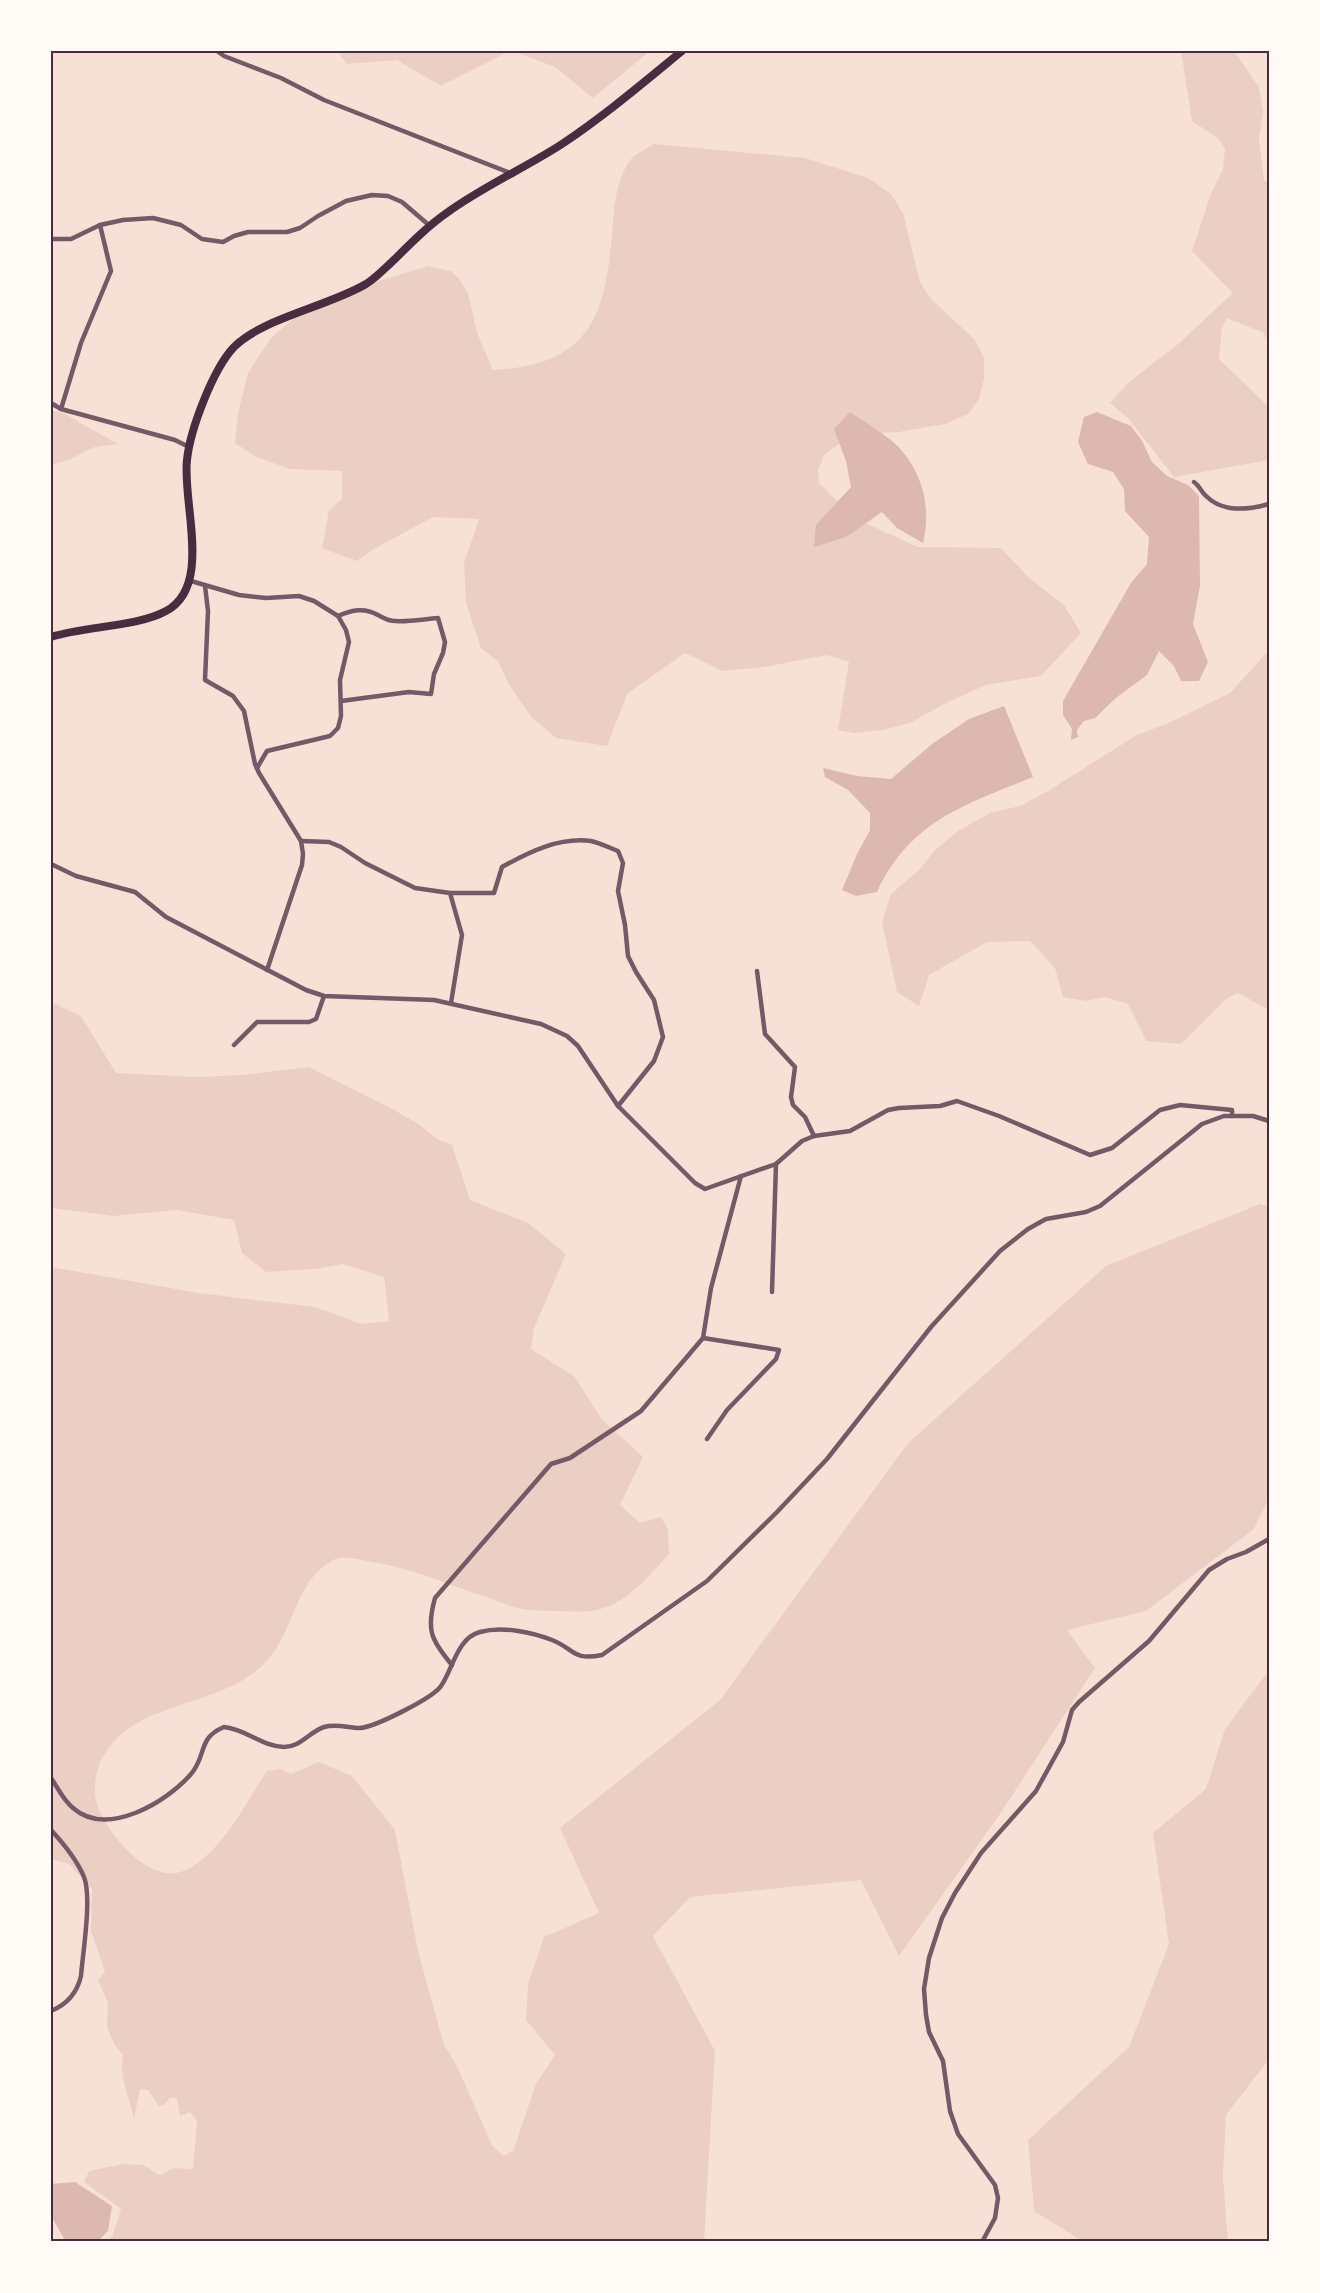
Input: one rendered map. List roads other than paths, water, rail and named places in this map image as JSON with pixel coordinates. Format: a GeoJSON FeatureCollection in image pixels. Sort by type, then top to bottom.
{"type":"FeatureCollection","features":[{"type":"Feature","properties":{"kind":"main road"},"geometry":{"type":"LineString","coordinates":[[51,637],[165,612],[177,604],[187,592],[193,563],[186,482],[189,447],[216,374],[227,355],[237,344],[269,326],[368,283],[430,226],[474,194],[565,142],[682,51]]}},
{"type":"Feature","properties":{"kind":"street"},"geometry":{"type":"LineString","coordinates":[[217,51],[224,57],[281,78],[324,100],[511,174]]}},
{"type":"Feature","properties":{"kind":"street"},"geometry":{"type":"LineString","coordinates":[[51,239],[71,239],[100,225],[123,220],[153,218],[181,225],[202,239],[223,242],[248,232],[287,232],[300,228],[346,201],[372,195],[388,195],[402,202],[430,226]]}},
{"type":"Feature","properties":{"kind":"street"},"geometry":{"type":"LineString","coordinates":[[61,409],[81,343],[111,271],[100,225]]}},
{"type":"Feature","properties":{"kind":"street"},"geometry":{"type":"LineString","coordinates":[[51,403],[61,409],[174,440],[189,447]]}},
{"type":"Feature","properties":{"kind":"street"},"geometry":{"type":"LineString","coordinates":[[1194,482],[1209,499],[1233,509],[1254,508],[1269,504]]}},
{"type":"Feature","properties":{"kind":"street"},"geometry":{"type":"LineString","coordinates":[[191,581],[239,596],[266,598],[299,596],[314,601],[338,616],[346,630],[349,642],[340,680],[341,701],[338,728],[330,736],[267,751],[257,768]]}},
{"type":"Feature","properties":{"kind":"street"},"geometry":{"type":"LineString","coordinates":[[206,586],[208,610],[205,680],[233,696],[244,711],[257,768],[301,842],[303,854],[302,866],[267,970]]}},
{"type":"Feature","properties":{"kind":"street"},"geometry":{"type":"LineString","coordinates":[[338,616],[360,609],[377,614],[386,620],[438,618],[445,642],[434,674],[431,694],[409,692],[341,701]]}},
{"type":"Feature","properties":{"kind":"street"},"geometry":{"type":"LineString","coordinates":[[301,842],[329,842],[415,888],[450,892],[494,893],[502,867],[529,852],[561,842],[592,841],[618,851],[623,863],[618,891],[628,956],[654,1000],[663,1037],[654,1061],[618,1106]]}},
{"type":"Feature","properties":{"kind":"street"},"geometry":{"type":"LineString","coordinates":[[51,864],[76,876],[135,891],[166,916],[306,990],[324,996],[434,1000],[541,1024],[567,1036],[578,1046],[618,1106],[695,1183],[705,1189],[776,1164],[802,1142],[814,1136],[850,1131],[888,1110],[940,1106],[957,1101],[999,1116],[1090,1155],[1112,1148],[1160,1110],[1180,1105],[1232,1110],[1232,1116]]}},
{"type":"Feature","properties":{"kind":"street"},"geometry":{"type":"LineString","coordinates":[[450,892],[462,935],[451,1003]]}},
{"type":"Feature","properties":{"kind":"street"},"geometry":{"type":"LineString","coordinates":[[757,971],[765,1034],[795,1067],[791,1097],[793,1105],[805,1117],[814,1136]]}},
{"type":"Feature","properties":{"kind":"street"},"geometry":{"type":"LineString","coordinates":[[234,1046],[257,1022],[309,1022],[316,1018],[324,996]]}},
{"type":"Feature","properties":{"kind":"street"},"geometry":{"type":"LineString","coordinates":[[51,1778],[63,1797],[82,1814],[103,1820],[126,1816],[160,1800],[191,1774],[196,1768],[208,1736],[224,1727],[237,1729],[274,1746],[286,1748],[298,1745],[320,1728],[332,1725],[362,1728],[423,1701],[440,1688],[469,1637],[478,1632],[497,1629],[553,1640],[575,1655],[588,1658],[602,1655],[707,1581],[827,1459],[932,1327],[1000,1251],[1028,1229],[1046,1219],[1086,1212],[1100,1206],[1202,1124],[1224,1116],[1253,1116],[1269,1121]]}},
{"type":"Feature","properties":{"kind":"street"},"geometry":{"type":"LineString","coordinates":[[772,1292],[776,1164]]}},
{"type":"Feature","properties":{"kind":"street"},"geometry":{"type":"LineString","coordinates":[[452,1665],[436,1646],[430,1631],[435,1598],[551,1464],[570,1458],[641,1411],[703,1338],[711,1288],[741,1176]]}},
{"type":"Feature","properties":{"kind":"street"},"geometry":{"type":"LineString","coordinates":[[703,1338],[779,1350],[776,1359],[727,1410],[707,1439]]}},
{"type":"Feature","properties":{"kind":"street"},"geometry":{"type":"LineString","coordinates":[[982,2242],[995,2218],[998,2198],[995,2185],[958,2134],[950,2111],[943,2061],[929,2032],[926,2015],[924,1989],[928,1958],[942,1918],[981,1853],[1036,1791],[1063,1742],[1072,1710],[1149,1641],[1209,1570],[1269,1539]]}},
{"type":"Feature","properties":{"kind":"street"},"geometry":{"type":"LineString","coordinates":[[51,1830],[77,1864],[85,1879],[87,1897],[81,1976],[78,1987],[66,2003],[51,2011]]}}]}
